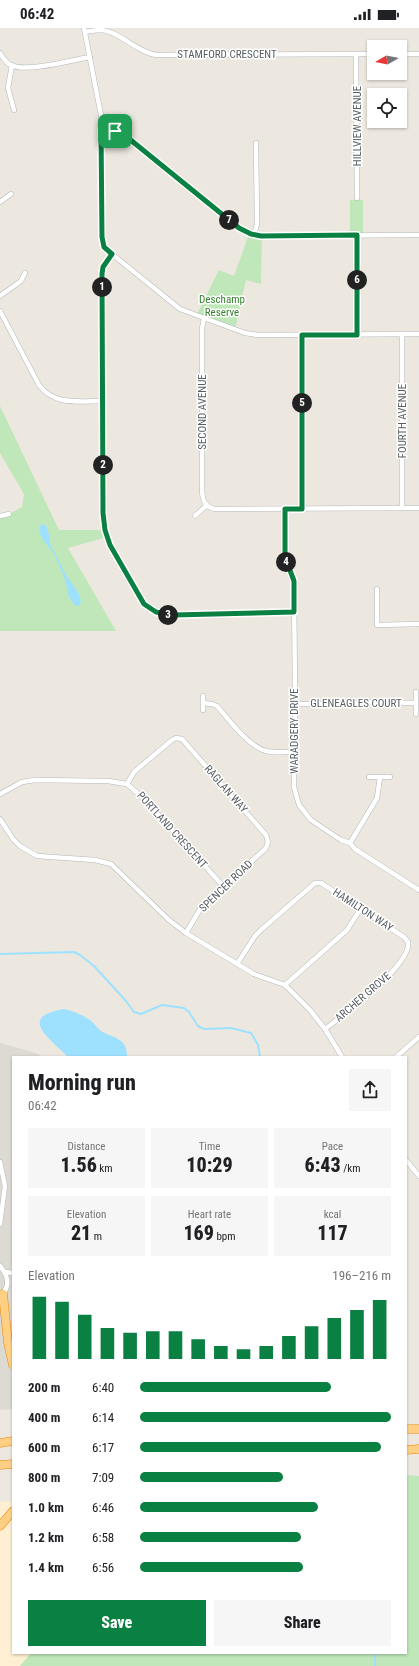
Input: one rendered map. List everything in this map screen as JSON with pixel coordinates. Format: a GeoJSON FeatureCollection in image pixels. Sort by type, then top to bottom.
{"type":"FeatureCollection","features":[{"type":"Feature","properties":{"kind":"highway"},"geometry":{"type":"LineString","coordinates":[[3,1294],[8,1343],[12,1361]]}},
{"type":"Feature","properties":{"kind":"highway"},"geometry":{"type":"LineString","coordinates":[[407,1429],[419,1429]]}},
{"type":"Feature","properties":{"kind":"highway"},"geometry":{"type":"LineString","coordinates":[[0,1443],[12,1442]]}},
{"type":"Feature","properties":{"kind":"highway"},"geometry":{"type":"LineString","coordinates":[[407,1450],[419,1449]]}},
{"type":"Feature","properties":{"kind":"highway"},"geometry":{"type":"LineString","coordinates":[[0,1465],[12,1464]]}},
{"type":"Feature","properties":{"kind":"highway"},"geometry":{"type":"LineString","coordinates":[[0,1526],[12,1512]]}},
{"type":"Feature","properties":{"kind":"street","name":"STAMFORD CRESCENT"},"geometry":{"type":"LineString","coordinates":[[85,30],[106,31],[154,54],[367,54]]}},
{"type":"Feature","properties":{"kind":"street"},"geometry":{"type":"LineString","coordinates":[[85,30],[100,106],[102,237],[104,247],[176,306],[204,319],[254,335],[419,334]]}},
{"type":"Feature","properties":{"kind":"street"},"geometry":{"type":"LineString","coordinates":[[0,53],[12,65],[22,67],[42,66],[90,57]]}},
{"type":"Feature","properties":{"kind":"street","name":"HILLVIEW AVENUE"},"geometry":{"type":"LineString","coordinates":[[356,54],[357,198]]}},
{"type":"Feature","properties":{"kind":"street"},"geometry":{"type":"LineString","coordinates":[[407,54],[419,54]]}},
{"type":"Feature","properties":{"kind":"street"},"geometry":{"type":"LineString","coordinates":[[12,65],[8,88],[14,110]]}},
{"type":"Feature","properties":{"kind":"street"},"geometry":{"type":"LineString","coordinates":[[101,130],[117,131],[122,133],[239,228],[254,235],[419,235]]}},
{"type":"Feature","properties":{"kind":"street"},"geometry":{"type":"LineString","coordinates":[[254,235],[257,224],[256,143]]}},
{"type":"Feature","properties":{"kind":"street"},"geometry":{"type":"LineString","coordinates":[[0,202],[11,194]]}},
{"type":"Feature","properties":{"kind":"street"},"geometry":{"type":"LineString","coordinates":[[357,235],[357,335]]}},
{"type":"Feature","properties":{"kind":"street"},"geometry":{"type":"LineString","coordinates":[[112,254],[103,267],[102,272],[104,525],[111,548],[144,604],[156,612],[168,615],[294,612]]}},
{"type":"Feature","properties":{"kind":"street"},"geometry":{"type":"LineString","coordinates":[[0,296],[21,281],[25,273]]}},
{"type":"Feature","properties":{"kind":"street"},"geometry":{"type":"LineString","coordinates":[[0,311],[39,385],[47,394],[56,399],[66,401],[103,401]]}},
{"type":"Feature","properties":{"kind":"street","name":"SECOND AVENUE"},"geometry":{"type":"LineString","coordinates":[[204,319],[202,328],[202,486],[203,500],[206,505]]}},
{"type":"Feature","properties":{"kind":"street"},"geometry":{"type":"LineString","coordinates":[[302,335],[302,509]]}},
{"type":"Feature","properties":{"kind":"street","name":"FOURTH AVENUE"},"geometry":{"type":"LineString","coordinates":[[402,335],[402,508]]}},
{"type":"Feature","properties":{"kind":"street"},"geometry":{"type":"LineString","coordinates":[[195,516],[206,505],[215,509],[419,508]]}},
{"type":"Feature","properties":{"kind":"street","name":"WARADGERY DRIVE"},"geometry":{"type":"LineString","coordinates":[[285,509],[285,557],[294,581],[296,704],[294,752],[295,793],[301,808],[315,823],[341,840],[350,843],[358,851],[419,890]]}},
{"type":"Feature","properties":{"kind":"street"},"geometry":{"type":"LineString","coordinates":[[0,516],[9,514]]}},
{"type":"Feature","properties":{"kind":"street"},"geometry":{"type":"LineString","coordinates":[[377,589],[377,625],[419,624]]}},
{"type":"Feature","properties":{"kind":"street","name":"GLENEAGLES COURT"},"geometry":{"type":"LineString","coordinates":[[416,692],[416,714]]}},
{"type":"Feature","properties":{"kind":"street"},"geometry":{"type":"LineString","coordinates":[[202,710],[203,696]]}},
{"type":"Feature","properties":{"kind":"street","name":"GLENEAGLES COURT"},"geometry":{"type":"LineString","coordinates":[[296,704],[347,704],[376,702],[416,703]]}},
{"type":"Feature","properties":{"kind":"street"},"geometry":{"type":"LineString","coordinates":[[203,703],[217,706],[251,743],[258,748],[269,752],[294,752]]}},
{"type":"Feature","properties":{"kind":"street","name":"RAGLAN WAY"},"geometry":{"type":"LineString","coordinates":[[127,784],[134,772],[172,740],[179,738],[185,742],[266,835],[268,842]]}},
{"type":"Feature","properties":{"kind":"street"},"geometry":{"type":"LineString","coordinates":[[369,777],[390,777]]}},
{"type":"Feature","properties":{"kind":"street"},"geometry":{"type":"LineString","coordinates":[[350,843],[375,803],[380,777]]}},
{"type":"Feature","properties":{"kind":"street","name":"PORTLAND CRESCENT"},"geometry":{"type":"LineString","coordinates":[[0,794],[22,782],[35,780],[108,781],[127,784],[144,798],[223,886]]}},
{"type":"Feature","properties":{"kind":"street"},"geometry":{"type":"LineString","coordinates":[[0,819],[20,846],[37,856],[95,860],[111,864],[169,920],[186,933],[254,974],[285,985],[310,1010],[325,1029],[341,1056]]}},
{"type":"Feature","properties":{"kind":"street","name":"SPENCER ROAD"},"geometry":{"type":"LineString","coordinates":[[186,933],[202,906],[265,849],[268,842]]}},
{"type":"Feature","properties":{"kind":"street","name":"HAMILTON WAY"},"geometry":{"type":"LineString","coordinates":[[237,964],[255,936],[315,883],[321,883],[361,908],[404,937],[408,942]]}},
{"type":"Feature","properties":{"kind":"street"},"geometry":{"type":"LineString","coordinates":[[285,985],[347,930],[361,908]]}},
{"type":"Feature","properties":{"kind":"street","name":"ARCHER GROVE"},"geometry":{"type":"LineString","coordinates":[[325,1029],[363,999],[390,974],[407,951],[408,942]]}},
{"type":"Feature","properties":{"kind":"street"},"geometry":{"type":"LineString","coordinates":[[397,1056],[419,1037]]}},
{"type":"Feature","properties":{"kind":"street"},"geometry":{"type":"LineString","coordinates":[[407,1161],[419,1176]]}},
{"type":"Feature","properties":{"kind":"street"},"geometry":{"type":"LineString","coordinates":[[0,1162],[5,1186],[0,1224]]}},
{"type":"Feature","properties":{"kind":"street"},"geometry":{"type":"LineString","coordinates":[[0,1266],[5,1272],[8,1282],[3,1294]]}},
{"type":"Feature","properties":{"kind":"street"},"geometry":{"type":"LineString","coordinates":[[5,1272],[12,1273]]}},
{"type":"Feature","properties":{"kind":"street"},"geometry":{"type":"LineString","coordinates":[[3,1294],[12,1287]]}},
{"type":"Feature","properties":{"kind":"shaded area"},"geometry":{"type":"Polygon","coordinates":[[[0,1043],[36,1053],[41,1056],[12,1056],[12,1409],[0,1410],[0,1043]]]}},
{"type":"Feature","properties":{"kind":"shaded area"},"geometry":{"type":"Polygon","coordinates":[[[12,1501],[12,1654],[30,1654],[20,1666],[0,1666],[0,1502],[12,1501]]]}},
{"type":"Feature","properties":{"kind":"green space"},"geometry":{"type":"Polygon","coordinates":[[[350,200],[363,200],[363,235],[350,235],[350,200]]]}},
{"type":"Feature","properties":{"kind":"green space","name":"Deschamp Reserve"},"geometry":{"type":"Polygon","coordinates":[[[249,234],[262,235],[261,284],[246,280],[235,329],[196,316],[219,270],[234,276],[249,234]]]}},
{"type":"Feature","properties":{"kind":"green space"},"geometry":{"type":"Polygon","coordinates":[[[0,406],[59,530],[105,530],[107,537],[68,548],[116,631],[0,631],[0,516],[9,514],[22,507],[24,494],[0,453],[0,406]]]}},
{"type":"Feature","properties":{"kind":"green space"},"geometry":{"type":"Polygon","coordinates":[[[407,1475],[419,1476],[419,1666],[20,1666],[30,1654],[407,1654],[407,1475]]]}},
{"type":"Feature","properties":{"kind":"water"},"geometry":{"type":"Polygon","coordinates":[[[41,524],[46,525],[50,538],[50,544],[66,575],[79,594],[81,602],[78,606],[76,606],[70,599],[66,581],[54,554],[41,536],[41,524]]]}},
{"type":"Feature","properties":{"kind":"water"},"geometry":{"type":"Polygon","coordinates":[[[64,1009],[87,1018],[101,1031],[122,1042],[127,1051],[127,1056],[67,1056],[42,1029],[40,1023],[42,1017],[64,1009]]]}},
{"type":"Feature","properties":{"kind":"waterway"},"geometry":{"type":"LineString","coordinates":[[0,954],[74,952],[94,966],[134,1012],[141,1014],[162,1005],[184,1008],[189,1012],[198,1026],[204,1029],[231,1028],[251,1033],[258,1045],[260,1056]]}},
{"type":"Feature","properties":{"kind":"waterway"},"geometry":{"type":"LineString","coordinates":[[375,1654],[375,1666]]}},
{"type":"Feature","properties":{"kind":"route"},"geometry":{"type":"LineString","coordinates":[[101,130],[115,131],[122,133],[248,234],[261,236],[357,235],[357,335],[302,335],[302,509],[285,509],[285,560],[294,581],[294,612],[160,614],[150,609],[139,597],[108,541],[103,513],[102,270],[112,254],[104,247],[102,242],[101,130]]}}]}
